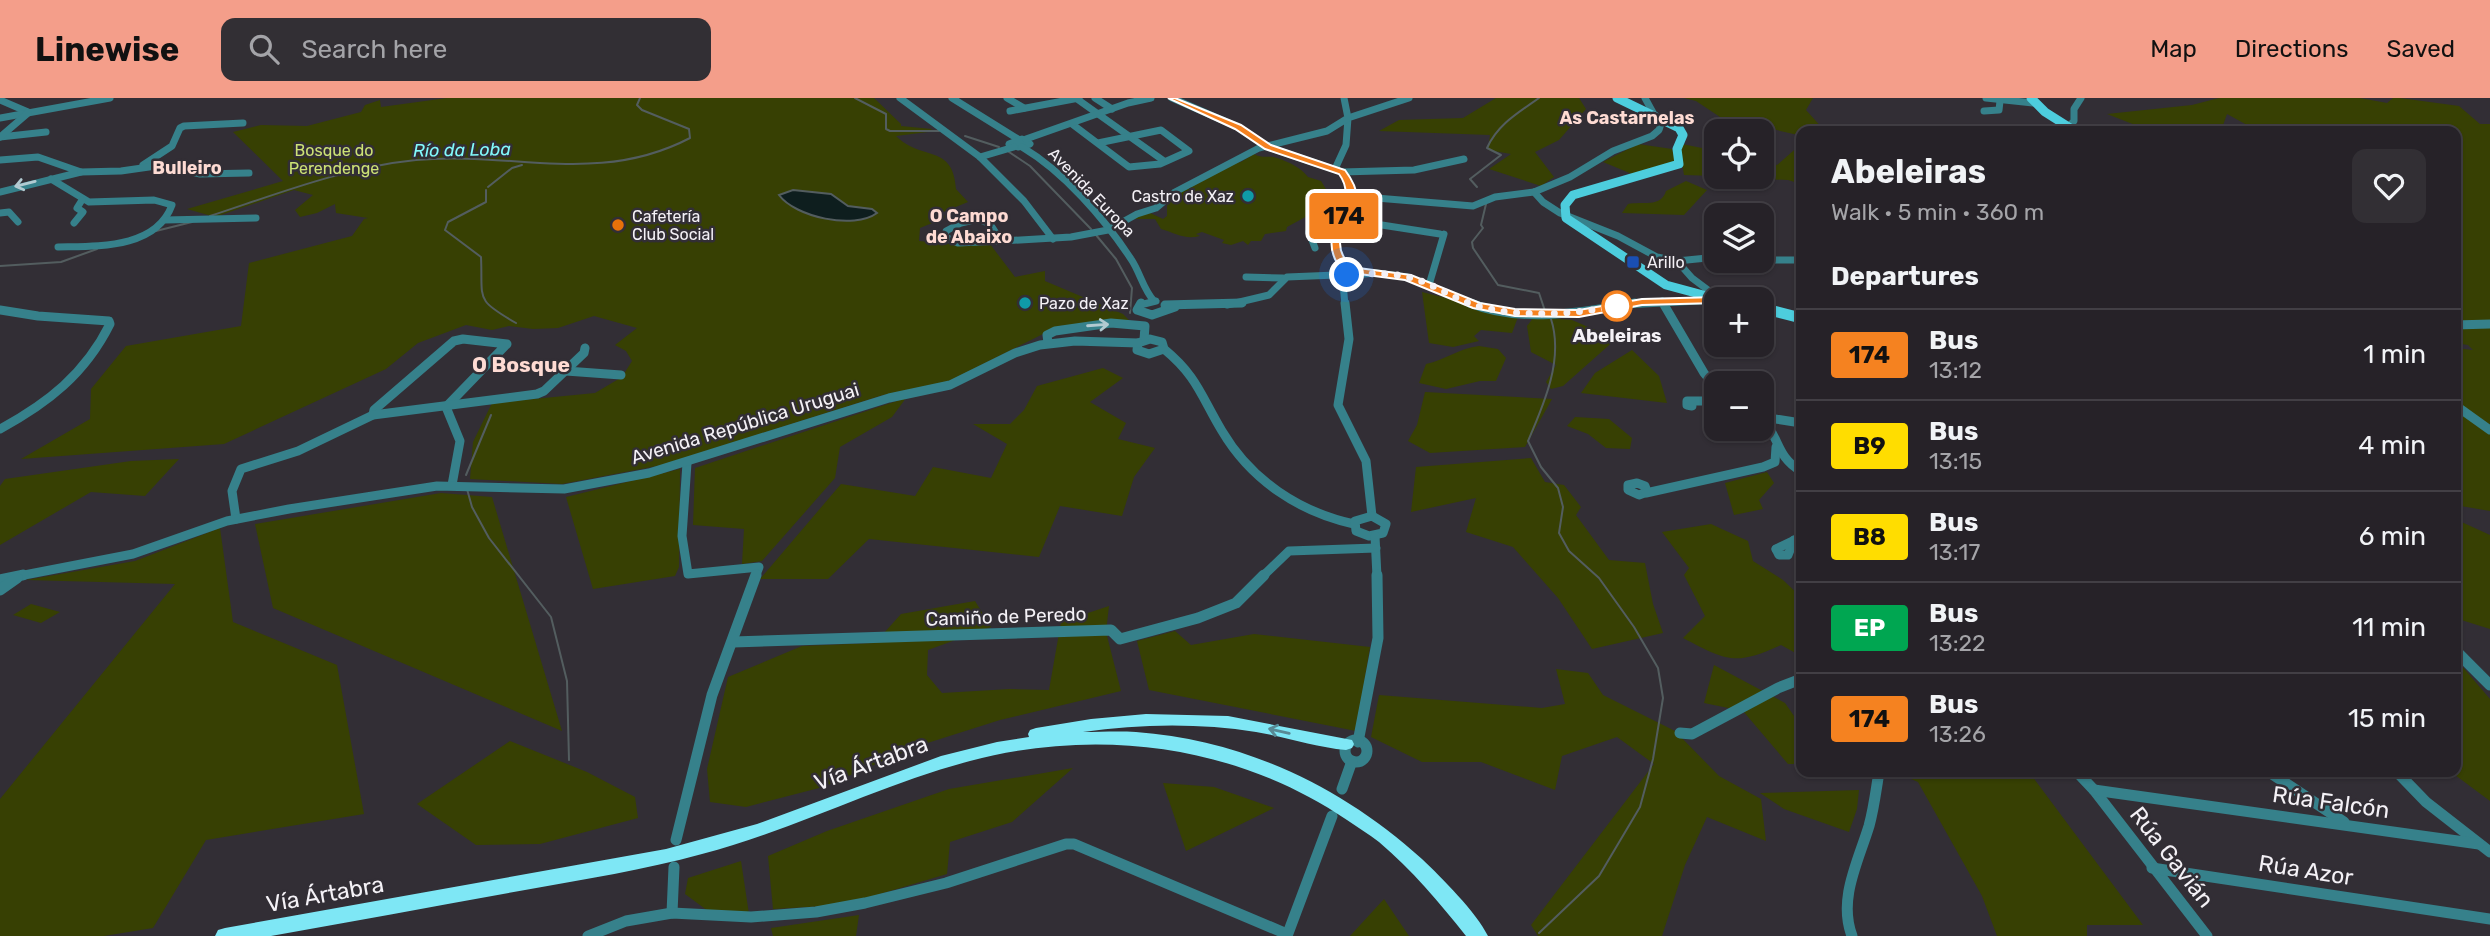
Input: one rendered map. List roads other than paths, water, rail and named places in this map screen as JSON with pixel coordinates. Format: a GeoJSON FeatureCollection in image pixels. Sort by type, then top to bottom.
{"type":"FeatureCollection","features":[{"type":"Feature","properties":{"kind":"highway"},"geometry":{"type":"LineString","coordinates":[[911,774],[990,745],[1075,726],[1122,720],[1173,718],[1222,721],[1352,743]]}},
{"type":"Feature","properties":{"kind":"highway","name":"Vía Ártabra"},"geometry":{"type":"LineString","coordinates":[[225,936],[650,860],[775,825],[911,774],[996,748],[1078,738],[1132,739],[1177,744],[1231,756],[1318,790],[1383,832],[1421,865],[1460,910],[1478,936]]}},
{"type":"Feature","properties":{"kind":"main road"},"geometry":{"type":"LineString","coordinates":[[1617,98],[1682,132],[1677,149],[1679,164],[1573,195],[1565,205],[1564,214],[1570,222],[1591,237],[1656,279],[1696,297],[1704,298]]}},
{"type":"Feature","properties":{"kind":"main road"},"geometry":{"type":"LineString","coordinates":[[2032,100],[2068,126]]}},
{"type":"Feature","properties":{"kind":"main road"},"geometry":{"type":"LineString","coordinates":[[1774,311],[1796,317]]}},
{"type":"Feature","properties":{"kind":"street"},"geometry":{"type":"LineString","coordinates":[[0,118],[110,98]]}},
{"type":"Feature","properties":{"kind":"street"},"geometry":{"type":"LineString","coordinates":[[900,98],[980,157],[1024,201],[1054,239]]}},
{"type":"Feature","properties":{"kind":"street","name":"Avenida Europa"},"geometry":{"type":"LineString","coordinates":[[953,98],[1020,143],[1108,230],[1132,259],[1150,299],[1137,307],[1139,312],[1151,317]]}},
{"type":"Feature","properties":{"kind":"street"},"geometry":{"type":"LineString","coordinates":[[1007,98],[1024,108]]}},
{"type":"Feature","properties":{"kind":"street"},"geometry":{"type":"LineString","coordinates":[[1095,98],[1112,109]]}},
{"type":"Feature","properties":{"kind":"street"},"geometry":{"type":"LineString","coordinates":[[980,157],[1099,113],[1151,98]]}},
{"type":"Feature","properties":{"kind":"street"},"geometry":{"type":"LineString","coordinates":[[1172,98],[1238,127],[1268,147],[1338,170],[1414,170],[1464,159]]}},
{"type":"Feature","properties":{"kind":"street"},"geometry":{"type":"LineString","coordinates":[[1338,170],[1346,145],[1348,118],[1345,98]]}},
{"type":"Feature","properties":{"kind":"street"},"geometry":{"type":"LineString","coordinates":[[1001,242],[989,223],[982,220],[964,221],[946,231],[945,237],[958,243],[1001,242],[1054,239],[1108,230],[1137,214],[1156,208],[1175,192],[1259,148],[1327,131],[1348,118],[1409,98]]}},
{"type":"Feature","properties":{"kind":"street"},"geometry":{"type":"LineString","coordinates":[[1352,196],[1473,206],[1510,194],[1534,192],[1570,177],[1613,150],[1652,136],[1659,120],[1645,98]]}},
{"type":"Feature","properties":{"kind":"street"},"geometry":{"type":"LineString","coordinates":[[1986,98],[2032,100]]}},
{"type":"Feature","properties":{"kind":"street"},"geometry":{"type":"LineString","coordinates":[[2073,126],[2072,115],[2081,98]]}},
{"type":"Feature","properties":{"kind":"street"},"geometry":{"type":"LineString","coordinates":[[1010,111],[1078,99],[1164,161]]}},
{"type":"Feature","properties":{"kind":"street"},"geometry":{"type":"LineString","coordinates":[[1983,111],[1999,110],[2000,100]]}},
{"type":"Feature","properties":{"kind":"street"},"geometry":{"type":"LineString","coordinates":[[1,101],[28,112]]}},
{"type":"Feature","properties":{"kind":"street"},"geometry":{"type":"LineString","coordinates":[[0,137],[28,112]]}},
{"type":"Feature","properties":{"kind":"street"},"geometry":{"type":"LineString","coordinates":[[137,168],[173,144],[179,136],[180,128],[184,126],[243,123]]}},
{"type":"Feature","properties":{"kind":"street"},"geometry":{"type":"LineString","coordinates":[[1072,124],[1129,166],[1138,167],[1182,157],[1189,151],[1161,130],[1098,143]]}},
{"type":"Feature","properties":{"kind":"street"},"geometry":{"type":"LineString","coordinates":[[1035,126],[1045,134]]}},
{"type":"Feature","properties":{"kind":"street"},"geometry":{"type":"LineString","coordinates":[[0,137],[46,132]]}},
{"type":"Feature","properties":{"kind":"street"},"geometry":{"type":"LineString","coordinates":[[0,160],[38,157],[46,163],[60,164],[81,172]]}},
{"type":"Feature","properties":{"kind":"street"},"geometry":{"type":"LineString","coordinates":[[0,192],[81,172],[163,165],[200,174],[249,173]]}},
{"type":"Feature","properties":{"kind":"street"},"geometry":{"type":"LineString","coordinates":[[1338,170],[1348,180],[1352,196],[1335,240],[1349,339],[1338,405],[1366,461],[1372,516]]}},
{"type":"Feature","properties":{"kind":"street"},"geometry":{"type":"LineString","coordinates":[[51,179],[65,184],[82,200],[163,201],[172,205],[166,220],[156,230],[106,245],[58,247]]}},
{"type":"Feature","properties":{"kind":"street"},"geometry":{"type":"LineString","coordinates":[[1534,192],[1543,202],[1564,214],[1618,236],[1657,257],[1676,261],[1704,258]]}},
{"type":"Feature","properties":{"kind":"street"},"geometry":{"type":"LineString","coordinates":[[74,223],[83,212],[77,208],[82,200]]}},
{"type":"Feature","properties":{"kind":"street"},"geometry":{"type":"LineString","coordinates":[[0,213],[9,212],[18,222]]}},
{"type":"Feature","properties":{"kind":"street"},"geometry":{"type":"LineString","coordinates":[[166,220],[256,218]]}},
{"type":"Feature","properties":{"kind":"street"},"geometry":{"type":"LineString","coordinates":[[1315,248],[1309,232],[1321,225],[1340,223],[1442,234],[1429,285]]}},
{"type":"Feature","properties":{"kind":"street"},"geometry":{"type":"LineString","coordinates":[[1774,260],[1796,260]]}},
{"type":"Feature","properties":{"kind":"street"},"geometry":{"type":"LineString","coordinates":[[1676,261],[1704,288]]}},
{"type":"Feature","properties":{"kind":"street"},"geometry":{"type":"LineString","coordinates":[[1247,277],[1283,278],[1341,272],[1407,277],[1477,306],[1515,313],[1579,313],[1642,302],[1696,297]]}},
{"type":"Feature","properties":{"kind":"street"},"geometry":{"type":"LineString","coordinates":[[1145,340],[1151,317],[1166,307],[1223,305],[1256,299],[1272,293],[1283,278]]}},
{"type":"Feature","properties":{"kind":"street"},"geometry":{"type":"LineString","coordinates":[[1150,299],[1166,307]]}},
{"type":"Feature","properties":{"kind":"street"},"geometry":{"type":"LineString","coordinates":[[1662,301],[1704,373]]}},
{"type":"Feature","properties":{"kind":"street"},"geometry":{"type":"LineString","coordinates":[[0,310],[109,320],[110,324],[101,345],[78,377],[63,390],[0,429]]}},
{"type":"Feature","properties":{"kind":"street"},"geometry":{"type":"LineString","coordinates":[[1048,343],[1047,335],[1065,327],[1132,323],[1145,326],[1145,340]]}},
{"type":"Feature","properties":{"kind":"street"},"geometry":{"type":"LineString","coordinates":[[2461,325],[2490,324]]}},
{"type":"Feature","properties":{"kind":"street"},"geometry":{"type":"LineString","coordinates":[[373,415],[374,410],[454,341],[463,339],[508,344],[446,407]]}},
{"type":"Feature","properties":{"kind":"street"},"geometry":{"type":"LineString","coordinates":[[1145,340],[1163,342],[1165,352],[1189,371],[1228,440],[1253,470],[1283,494],[1308,508],[1331,519],[1354,524]]}},
{"type":"Feature","properties":{"kind":"street","name":"Avenida República Uruguai"},"geometry":{"type":"LineString","coordinates":[[0,580],[133,554],[236,519],[452,485],[564,489],[687,464],[889,398],[950,385],[1015,353],[1048,343],[1075,341],[1123,344],[1145,340],[1144,354],[1165,352]]}},
{"type":"Feature","properties":{"kind":"street"},"geometry":{"type":"LineString","coordinates":[[236,519],[232,491],[241,469],[298,452],[373,415],[537,394],[566,371],[585,348]]}},
{"type":"Feature","properties":{"kind":"street"},"geometry":{"type":"LineString","coordinates":[[566,371],[621,376]]}},
{"type":"Feature","properties":{"kind":"street"},"geometry":{"type":"LineString","coordinates":[[1692,407],[1687,401],[1704,401]]}},
{"type":"Feature","properties":{"kind":"street"},"geometry":{"type":"LineString","coordinates":[[446,407],[460,441],[452,485]]}},
{"type":"Feature","properties":{"kind":"street"},"geometry":{"type":"LineString","coordinates":[[2461,409],[2490,430]]}},
{"type":"Feature","properties":{"kind":"street"},"geometry":{"type":"LineString","coordinates":[[1774,422],[1796,424]]}},
{"type":"Feature","properties":{"kind":"street"},"geometry":{"type":"LineString","coordinates":[[1763,467],[1775,461],[1779,435],[1796,426]]}},
{"type":"Feature","properties":{"kind":"street"},"geometry":{"type":"LineString","coordinates":[[1774,438],[1780,456],[1796,468]]}},
{"type":"Feature","properties":{"kind":"street"},"geometry":{"type":"LineString","coordinates":[[676,840],[712,695],[759,566],[688,574],[684,567],[687,464]]}},
{"type":"Feature","properties":{"kind":"street"},"geometry":{"type":"LineString","coordinates":[[1672,486],[1637,483],[1628,485],[1628,490],[1636,494],[1646,493],[1763,467],[1796,469]]}},
{"type":"Feature","properties":{"kind":"street"},"geometry":{"type":"LineString","coordinates":[[1352,743],[1366,745],[1369,754],[1364,760],[1352,761],[1343,753],[1352,743],[1378,638],[1375,542],[1387,528],[1381,519],[1372,516],[1358,519],[1354,524]]}},
{"type":"Feature","properties":{"kind":"street"},"geometry":{"type":"LineString","coordinates":[[1354,524],[1359,534],[1375,542]]}},
{"type":"Feature","properties":{"kind":"street"},"geometry":{"type":"LineString","coordinates":[[1796,539],[1776,548],[1779,555],[1786,556],[1796,541]]}},
{"type":"Feature","properties":{"kind":"street","name":"Camiño de Peredo"},"geometry":{"type":"LineString","coordinates":[[733,642],[1111,630],[1120,639],[1198,618],[1236,603],[1289,551],[1375,542]]}},
{"type":"Feature","properties":{"kind":"street"},"geometry":{"type":"LineString","coordinates":[[0,590],[21,576]]}},
{"type":"Feature","properties":{"kind":"street"},"geometry":{"type":"LineString","coordinates":[[2461,656],[2490,685]]}},
{"type":"Feature","properties":{"kind":"street"},"geometry":{"type":"LineString","coordinates":[[1680,733],[1692,734],[1796,681]]}},
{"type":"Feature","properties":{"kind":"street"},"geometry":{"type":"LineString","coordinates":[[1342,789],[1352,761]]}},
{"type":"Feature","properties":{"kind":"street"},"geometry":{"type":"LineString","coordinates":[[1852,936],[1846,920],[1846,899],[1870,822],[1878,777]]}},
{"type":"Feature","properties":{"kind":"street","name":"Rúa Gavián"},"geometry":{"type":"LineString","coordinates":[[2082,777],[2207,936]]}},
{"type":"Feature","properties":{"kind":"street"},"geometry":{"type":"LineString","coordinates":[[2276,777],[2350,825]]}},
{"type":"Feature","properties":{"kind":"street"},"geometry":{"type":"LineString","coordinates":[[2402,777],[2426,802],[2490,852]]}},
{"type":"Feature","properties":{"kind":"street","name":"Rúa Falcón"},"geometry":{"type":"LineString","coordinates":[[2094,790],[2479,844]]}},
{"type":"Feature","properties":{"kind":"street"},"geometry":{"type":"LineString","coordinates":[[2309,799],[2314,808],[2313,820]]}},
{"type":"Feature","properties":{"kind":"street"},"geometry":{"type":"LineString","coordinates":[[589,936],[626,921],[672,914],[742,917],[828,910],[946,883],[1066,844],[1074,844],[1287,935],[1332,816]]}},
{"type":"Feature","properties":{"kind":"street"},"geometry":{"type":"LineString","coordinates":[[672,914],[674,867]]}},
{"type":"Feature","properties":{"kind":"street","name":"Rúa Azor"},"geometry":{"type":"LineString","coordinates":[[2152,868],[2453,913],[2490,921]]}},
{"type":"Feature","properties":{"kind":"waterway","name":"Río da Loba"},"geometry":{"type":"LineString","coordinates":[[210,216],[312,182],[390,164],[452,158],[588,164],[656,152],[690,138],[689,129],[642,110],[637,105],[640,98]]}},
{"type":"Feature","properties":{"kind":"waterway"},"geometry":{"type":"LineString","coordinates":[[855,98],[886,114],[886,129],[890,131],[939,131]]}},
{"type":"Feature","properties":{"kind":"waterway"},"geometry":{"type":"LineString","coordinates":[[1477,187],[1470,179],[1501,155],[1487,148],[1497,132],[1539,98]]}},
{"type":"Feature","properties":{"kind":"waterway"},"geometry":{"type":"LineString","coordinates":[[965,136],[999,147]]}},
{"type":"Feature","properties":{"kind":"waterway"},"geometry":{"type":"LineString","coordinates":[[1009,152],[1030,166],[1091,229]]}},
{"type":"Feature","properties":{"kind":"waterway"},"geometry":{"type":"LineString","coordinates":[[488,187],[512,168],[522,165]]}},
{"type":"Feature","properties":{"kind":"waterway"},"geometry":{"type":"LineString","coordinates":[[486,190],[486,202],[448,222],[445,230],[481,257],[482,290],[487,303],[516,323]]}},
{"type":"Feature","properties":{"kind":"waterway"},"geometry":{"type":"LineString","coordinates":[[1486,204],[1481,225],[1483,228],[1472,242],[1473,248],[1498,285],[1539,293],[1545,311]]}},
{"type":"Feature","properties":{"kind":"waterway","name":"Río da Loba"},"geometry":{"type":"LineString","coordinates":[[156,231],[192,222]]}},
{"type":"Feature","properties":{"kind":"waterway"},"geometry":{"type":"LineString","coordinates":[[1096,235],[1116,259],[1132,288],[1130,313]]}},
{"type":"Feature","properties":{"kind":"waterway","name":"Río da Loba"},"geometry":{"type":"LineString","coordinates":[[0,266],[61,262],[97,249]]}},
{"type":"Feature","properties":{"kind":"waterway"},"geometry":{"type":"LineString","coordinates":[[1539,933],[1599,876],[1640,807],[1653,759],[1663,698],[1658,668],[1634,627],[1599,578],[1569,551],[1559,533],[1563,507],[1558,488],[1541,467],[1528,441],[1546,397],[1554,365],[1551,319]]}},
{"type":"Feature","properties":{"kind":"waterway"},"geometry":{"type":"LineString","coordinates":[[466,475],[491,415]]}},
{"type":"Feature","properties":{"kind":"waterway"},"geometry":{"type":"LineString","coordinates":[[467,489],[472,507],[489,538],[551,617],[567,681],[569,760]]}},
{"type":"Feature","properties":{"kind":"place","name":"Castro de Xaz"},"geometry":{"type":"Point","coordinates":[1248,196]}},
{"type":"Feature","properties":{"kind":"place","name":"Cafetería Club Social"},"geometry":{"type":"Point","coordinates":[618,225]}},
{"type":"Feature","properties":{"kind":"place","name":"Arillo"},"geometry":{"type":"Point","coordinates":[1633,262]}},
{"type":"Feature","properties":{"kind":"place","name":"Pazo de Xaz"},"geometry":{"type":"Point","coordinates":[1025,303]}},
{"type":"Feature","properties":{"kind":"place","name":"Abeleiras"},"geometry":{"type":"Point","coordinates":[1617,306]}},
{"type":"Feature","properties":{"kind":"district","name":"As Castarnelas"},"geometry":{"type":"Point","coordinates":[1627,118]}},
{"type":"Feature","properties":{"kind":"district","name":"Bulleiro"},"geometry":{"type":"Point","coordinates":[187,168]}},
{"type":"Feature","properties":{"kind":"district","name":"O Campo de Abaixo"},"geometry":{"type":"Point","coordinates":[969,226]}},
{"type":"Feature","properties":{"kind":"district","name":"O Bosque"},"geometry":{"type":"Point","coordinates":[521,365]}},
{"type":"Feature","properties":{"kind":"park label","name":"Bosque do Perendenge"},"geometry":{"type":"Point","coordinates":[334,159]}}]}
